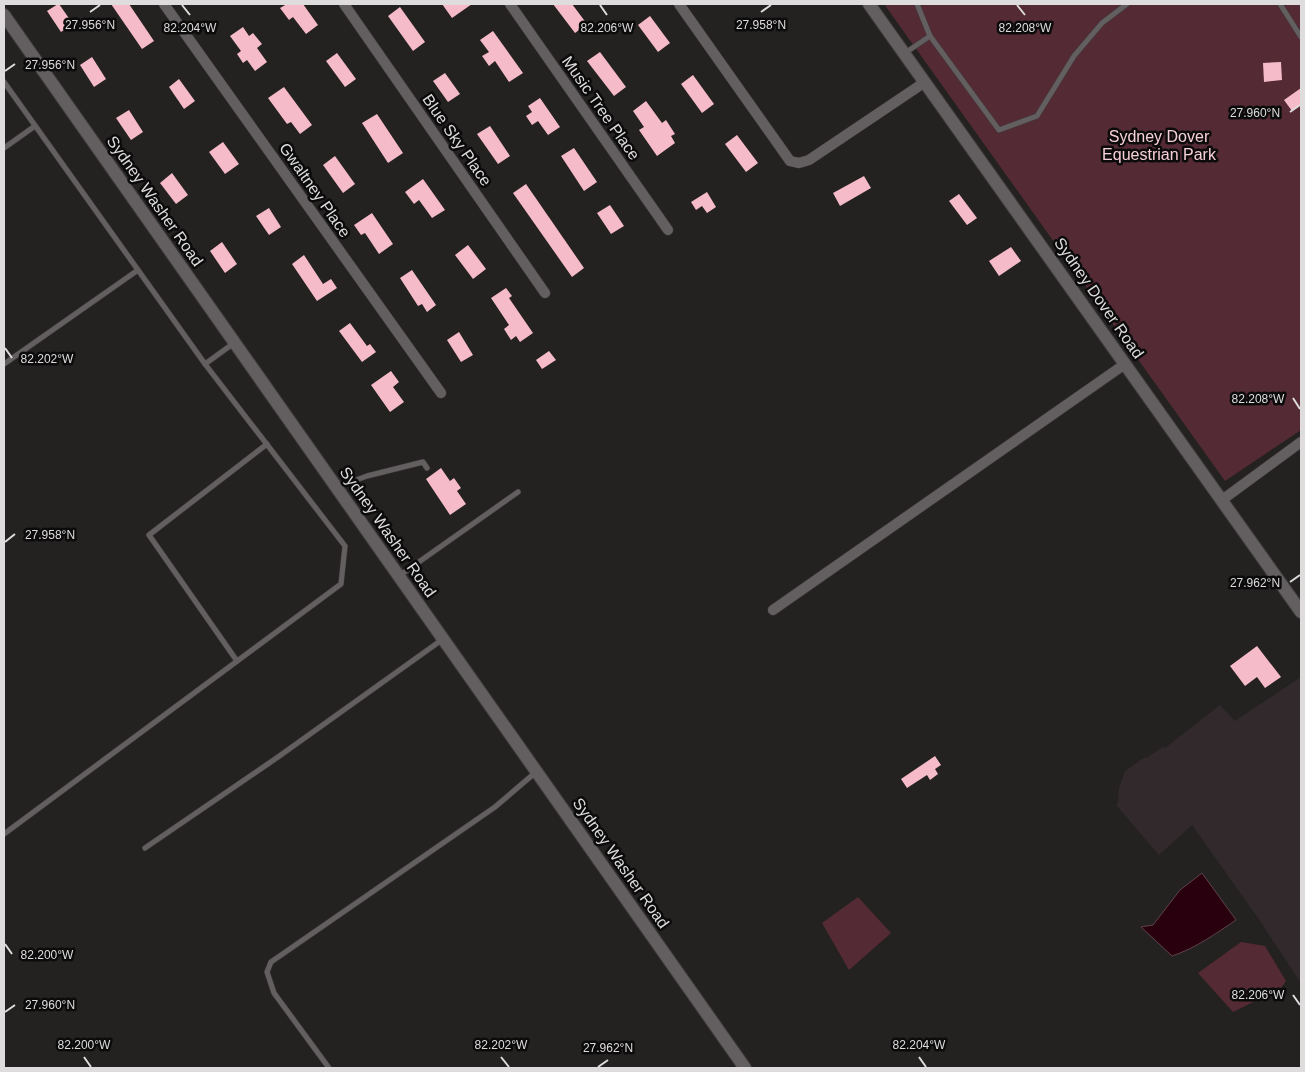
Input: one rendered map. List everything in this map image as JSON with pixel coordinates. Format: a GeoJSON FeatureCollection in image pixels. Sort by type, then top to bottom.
{"type":"FeatureCollection","features":[{"type":"Feature","properties":{"kind":"street","name":"Gwaltney Place"},"geometry":{"type":"LineString","coordinates":[[164,4],[441,393]]}},
{"type":"Feature","properties":{"kind":"street","name":"Blue Sky Place"},"geometry":{"type":"LineString","coordinates":[[344,4],[545,293]]}},
{"type":"Feature","properties":{"kind":"street","name":"Music Tree Place"},"geometry":{"type":"LineString","coordinates":[[510,4],[668,230]]}},
{"type":"Feature","properties":{"kind":"street"},"geometry":{"type":"LineString","coordinates":[[679,4],[790,161],[799,163],[809,160],[925,82]]}},
{"type":"Feature","properties":{"kind":"street","name":"Sydney Dover Road"},"geometry":{"type":"LineString","coordinates":[[869,4],[1301,612]]}},
{"type":"Feature","properties":{"kind":"street","name":"Sydney Washer Road"},"geometry":{"type":"LineString","coordinates":[[4,15],[745,1068]]}},
{"type":"Feature","properties":{"kind":"street"},"geometry":{"type":"LineString","coordinates":[[773,610],[1125,364]]}},
{"type":"Feature","properties":{"kind":"street"},"geometry":{"type":"LineString","coordinates":[[1222,500],[1301,442]]}},
{"type":"Feature","properties":{"kind":"lane"},"geometry":{"type":"LineString","coordinates":[[917,4],[930,36],[999,130],[1036,116],[1074,56],[1102,23],[1127,4]]}},
{"type":"Feature","properties":{"kind":"lane"},"geometry":{"type":"LineString","coordinates":[[1280,4],[1301,37]]}},
{"type":"Feature","properties":{"kind":"lane"},"geometry":{"type":"LineString","coordinates":[[905,54],[930,36]]}},
{"type":"Feature","properties":{"kind":"lane"},"geometry":{"type":"LineString","coordinates":[[4,82],[205,364],[345,546],[341,584],[4,834]]}},
{"type":"Feature","properties":{"kind":"lane"},"geometry":{"type":"LineString","coordinates":[[4,148],[35,126]]}},
{"type":"Feature","properties":{"kind":"lane"},"geometry":{"type":"LineString","coordinates":[[4,364],[138,270]]}},
{"type":"Feature","properties":{"kind":"lane"},"geometry":{"type":"LineString","coordinates":[[205,364],[235,343]]}},
{"type":"Feature","properties":{"kind":"lane"},"geometry":{"type":"LineString","coordinates":[[237,661],[149,535],[267,444]]}},
{"type":"Feature","properties":{"kind":"lane"},"geometry":{"type":"LineString","coordinates":[[336,487],[367,476],[423,462],[427,468]]}},
{"type":"Feature","properties":{"kind":"lane"},"geometry":{"type":"LineString","coordinates":[[399,577],[518,492]]}},
{"type":"Feature","properties":{"kind":"lane"},"geometry":{"type":"LineString","coordinates":[[145,848],[278,758],[443,639]]}},
{"type":"Feature","properties":{"kind":"lane"},"geometry":{"type":"LineString","coordinates":[[329,1068],[274,993],[266,972],[271,962],[495,807],[536,772]]}},
{"type":"Feature","properties":{"kind":"shaded area"},"geometry":{"type":"Polygon","coordinates":[[[1301,677],[1301,983],[1258,918],[1192,825],[1159,855],[1116,805],[1125,771],[1145,757],[1163,747],[1165,748],[1220,705],[1235,721],[1301,677]]]}},
{"type":"Feature","properties":{"kind":"shaded area"},"geometry":{"type":"Polygon","coordinates":[[[1202,873],[1236,920],[1197,945],[1172,956],[1141,927],[1153,925],[1180,890],[1202,873]]]}},
{"type":"Feature","properties":{"kind":"green space","name":"Sydney Dover Equestrian Park"},"geometry":{"type":"Polygon","coordinates":[[[884,4],[1301,4],[1301,430],[1225,481],[884,4]]]}},
{"type":"Feature","properties":{"kind":"green space"},"geometry":{"type":"Polygon","coordinates":[[[858,897],[891,933],[849,970],[822,923],[858,897]]]}},
{"type":"Feature","properties":{"kind":"green space"},"geometry":{"type":"Polygon","coordinates":[[[1241,942],[1265,946],[1286,981],[1281,988],[1233,1012],[1198,973],[1241,942]]]}},
{"type":"Feature","properties":{"kind":"building"},"geometry":{"type":"Polygon","coordinates":[[[58,4],[73,24],[61,32],[47,11],[58,4]]]}},
{"type":"Feature","properties":{"kind":"building"},"geometry":{"type":"Polygon","coordinates":[[[111,4],[129,4],[154,41],[142,49],[111,4]]]}},
{"type":"Feature","properties":{"kind":"building"},"geometry":{"type":"Polygon","coordinates":[[[287,4],[303,4],[318,25],[306,34],[293,17],[289,20],[280,8],[287,4]]]}},
{"type":"Feature","properties":{"kind":"building"},"geometry":{"type":"Polygon","coordinates":[[[442,4],[472,4],[452,18],[442,4]]]}},
{"type":"Feature","properties":{"kind":"building"},"geometry":{"type":"Polygon","coordinates":[[[553,4],[572,4],[587,24],[575,33],[553,4]]]}},
{"type":"Feature","properties":{"kind":"building"},"geometry":{"type":"Polygon","coordinates":[[[400,7],[425,42],[413,51],[388,16],[400,7]]]}},
{"type":"Feature","properties":{"kind":"building"},"geometry":{"type":"Polygon","coordinates":[[[650,16],[670,43],[658,52],[638,25],[650,16]]]}},
{"type":"Feature","properties":{"kind":"building"},"geometry":{"type":"Polygon","coordinates":[[[243,27],[249,36],[253,33],[262,44],[257,48],[267,62],[255,71],[247,60],[243,63],[237,54],[241,51],[230,36],[243,27]]]}},
{"type":"Feature","properties":{"kind":"building"},"geometry":{"type":"Polygon","coordinates":[[[493,31],[523,73],[509,82],[495,61],[489,66],[482,56],[489,52],[480,40],[493,31]]]}},
{"type":"Feature","properties":{"kind":"building"},"geometry":{"type":"Polygon","coordinates":[[[600,52],[626,87],[614,96],[587,61],[600,52]]]}},
{"type":"Feature","properties":{"kind":"building"},"geometry":{"type":"Polygon","coordinates":[[[337,53],[356,79],[345,87],[326,61],[337,53]]]}},
{"type":"Feature","properties":{"kind":"building"},"geometry":{"type":"Polygon","coordinates":[[[92,57],[106,79],[94,87],[80,65],[92,57]]]}},
{"type":"Feature","properties":{"kind":"building"},"geometry":{"type":"Polygon","coordinates":[[[1281,62],[1282,80],[1264,82],[1263,63],[1281,62]]]}},
{"type":"Feature","properties":{"kind":"building"},"geometry":{"type":"Polygon","coordinates":[[[445,73],[460,94],[448,102],[433,81],[445,73]]]}},
{"type":"Feature","properties":{"kind":"building"},"geometry":{"type":"Polygon","coordinates":[[[693,75],[714,104],[702,113],[681,84],[693,75]]]}},
{"type":"Feature","properties":{"kind":"building"},"geometry":{"type":"Polygon","coordinates":[[[179,79],[195,101],[184,109],[169,87],[179,79]]]}},
{"type":"Feature","properties":{"kind":"building"},"geometry":{"type":"Polygon","coordinates":[[[284,87],[312,125],[300,134],[291,122],[287,124],[268,98],[284,87]]]}},
{"type":"Feature","properties":{"kind":"building"},"geometry":{"type":"Polygon","coordinates":[[[1301,88],[1301,104],[1292,111],[1284,100],[1301,88]]]}},
{"type":"Feature","properties":{"kind":"building"},"geometry":{"type":"Polygon","coordinates":[[[540,98],[560,127],[548,135],[538,121],[532,125],[526,116],[532,112],[528,106],[540,98]]]}},
{"type":"Feature","properties":{"kind":"building"},"geometry":{"type":"Polygon","coordinates":[[[646,101],[662,123],[666,120],[675,134],[671,136],[675,143],[657,156],[639,130],[644,127],[633,111],[646,101]]]}},
{"type":"Feature","properties":{"kind":"building"},"geometry":{"type":"Polygon","coordinates":[[[129,110],[143,132],[131,140],[116,118],[129,110]]]}},
{"type":"Feature","properties":{"kind":"building"},"geometry":{"type":"Polygon","coordinates":[[[377,114],[403,153],[388,163],[362,123],[377,114]]]}},
{"type":"Feature","properties":{"kind":"building"},"geometry":{"type":"Polygon","coordinates":[[[490,126],[510,156],[498,164],[477,134],[490,126]]]}},
{"type":"Feature","properties":{"kind":"building"},"geometry":{"type":"Polygon","coordinates":[[[737,135],[758,163],[746,172],[725,144],[737,135]]]}},
{"type":"Feature","properties":{"kind":"building"},"geometry":{"type":"Polygon","coordinates":[[[223,142],[239,164],[225,174],[209,152],[223,142]]]}},
{"type":"Feature","properties":{"kind":"building"},"geometry":{"type":"Polygon","coordinates":[[[574,148],[597,182],[584,191],[561,156],[574,148]]]}},
{"type":"Feature","properties":{"kind":"building"},"geometry":{"type":"Polygon","coordinates":[[[335,156],[355,184],[343,193],[323,165],[335,156]]]}},
{"type":"Feature","properties":{"kind":"building"},"geometry":{"type":"Polygon","coordinates":[[[172,173],[188,195],[176,204],[160,183],[172,173]]]}},
{"type":"Feature","properties":{"kind":"building"},"geometry":{"type":"Polygon","coordinates":[[[864,176],[871,188],[840,206],[833,193],[864,176]]]}},
{"type":"Feature","properties":{"kind":"building"},"geometry":{"type":"Polygon","coordinates":[[[423,179],[445,210],[432,218],[419,200],[414,204],[405,192],[423,179]]]}},
{"type":"Feature","properties":{"kind":"building"},"geometry":{"type":"Polygon","coordinates":[[[526,184],[584,268],[572,277],[513,193],[526,184]]]}},
{"type":"Feature","properties":{"kind":"building"},"geometry":{"type":"Polygon","coordinates":[[[707,192],[716,207],[707,213],[702,206],[696,210],[691,202],[707,192]]]}},
{"type":"Feature","properties":{"kind":"building"},"geometry":{"type":"Polygon","coordinates":[[[959,194],[977,218],[967,225],[949,201],[959,194]]]}},
{"type":"Feature","properties":{"kind":"building"},"geometry":{"type":"Polygon","coordinates":[[[610,205],[624,226],[611,234],[597,213],[610,205]]]}},
{"type":"Feature","properties":{"kind":"building"},"geometry":{"type":"Polygon","coordinates":[[[269,208],[281,227],[269,235],[256,216],[269,208]]]}},
{"type":"Feature","properties":{"kind":"building"},"geometry":{"type":"Polygon","coordinates":[[[372,213],[393,244],[379,254],[365,233],[361,235],[354,225],[372,213]]]}},
{"type":"Feature","properties":{"kind":"building"},"geometry":{"type":"Polygon","coordinates":[[[222,242],[237,264],[225,273],[210,251],[222,242]]]}},
{"type":"Feature","properties":{"kind":"building"},"geometry":{"type":"Polygon","coordinates":[[[468,245],[486,269],[473,279],[455,255],[468,245]]]}},
{"type":"Feature","properties":{"kind":"building"},"geometry":{"type":"Polygon","coordinates":[[[1011,247],[1021,261],[999,276],[989,261],[1011,247]]]}},
{"type":"Feature","properties":{"kind":"building"},"geometry":{"type":"Polygon","coordinates":[[[304,255],[323,284],[331,279],[337,288],[317,301],[292,264],[304,255]]]}},
{"type":"Feature","properties":{"kind":"building"},"geometry":{"type":"Polygon","coordinates":[[[412,270],[436,305],[427,312],[422,304],[418,306],[400,278],[412,270]]]}},
{"type":"Feature","properties":{"kind":"building"},"geometry":{"type":"Polygon","coordinates":[[[506,288],[512,296],[509,298],[533,333],[520,342],[516,336],[511,340],[504,329],[509,325],[491,298],[506,288]]]}},
{"type":"Feature","properties":{"kind":"building"},"geometry":{"type":"Polygon","coordinates":[[[350,323],[367,346],[370,344],[376,352],[362,362],[339,331],[350,323]]]}},
{"type":"Feature","properties":{"kind":"building"},"geometry":{"type":"Polygon","coordinates":[[[459,332],[473,355],[461,362],[447,340],[459,332]]]}},
{"type":"Feature","properties":{"kind":"building"},"geometry":{"type":"Polygon","coordinates":[[[549,351],[556,360],[542,369],[536,360],[549,351]]]}},
{"type":"Feature","properties":{"kind":"building"},"geometry":{"type":"Polygon","coordinates":[[[391,371],[399,382],[393,387],[404,402],[390,412],[371,385],[391,371]]]}},
{"type":"Feature","properties":{"kind":"building"},"geometry":{"type":"Polygon","coordinates":[[[441,468],[450,481],[454,478],[461,488],[457,491],[466,504],[450,515],[426,479],[441,468]]]}},
{"type":"Feature","properties":{"kind":"building"},"geometry":{"type":"Polygon","coordinates":[[[1257,646],[1281,677],[1265,688],[1257,677],[1245,686],[1230,666],[1257,646]]]}},
{"type":"Feature","properties":{"kind":"building"},"geometry":{"type":"Polygon","coordinates":[[[935,756],[941,765],[935,769],[938,774],[930,780],[927,775],[907,788],[901,779],[935,756]]]}}]}
